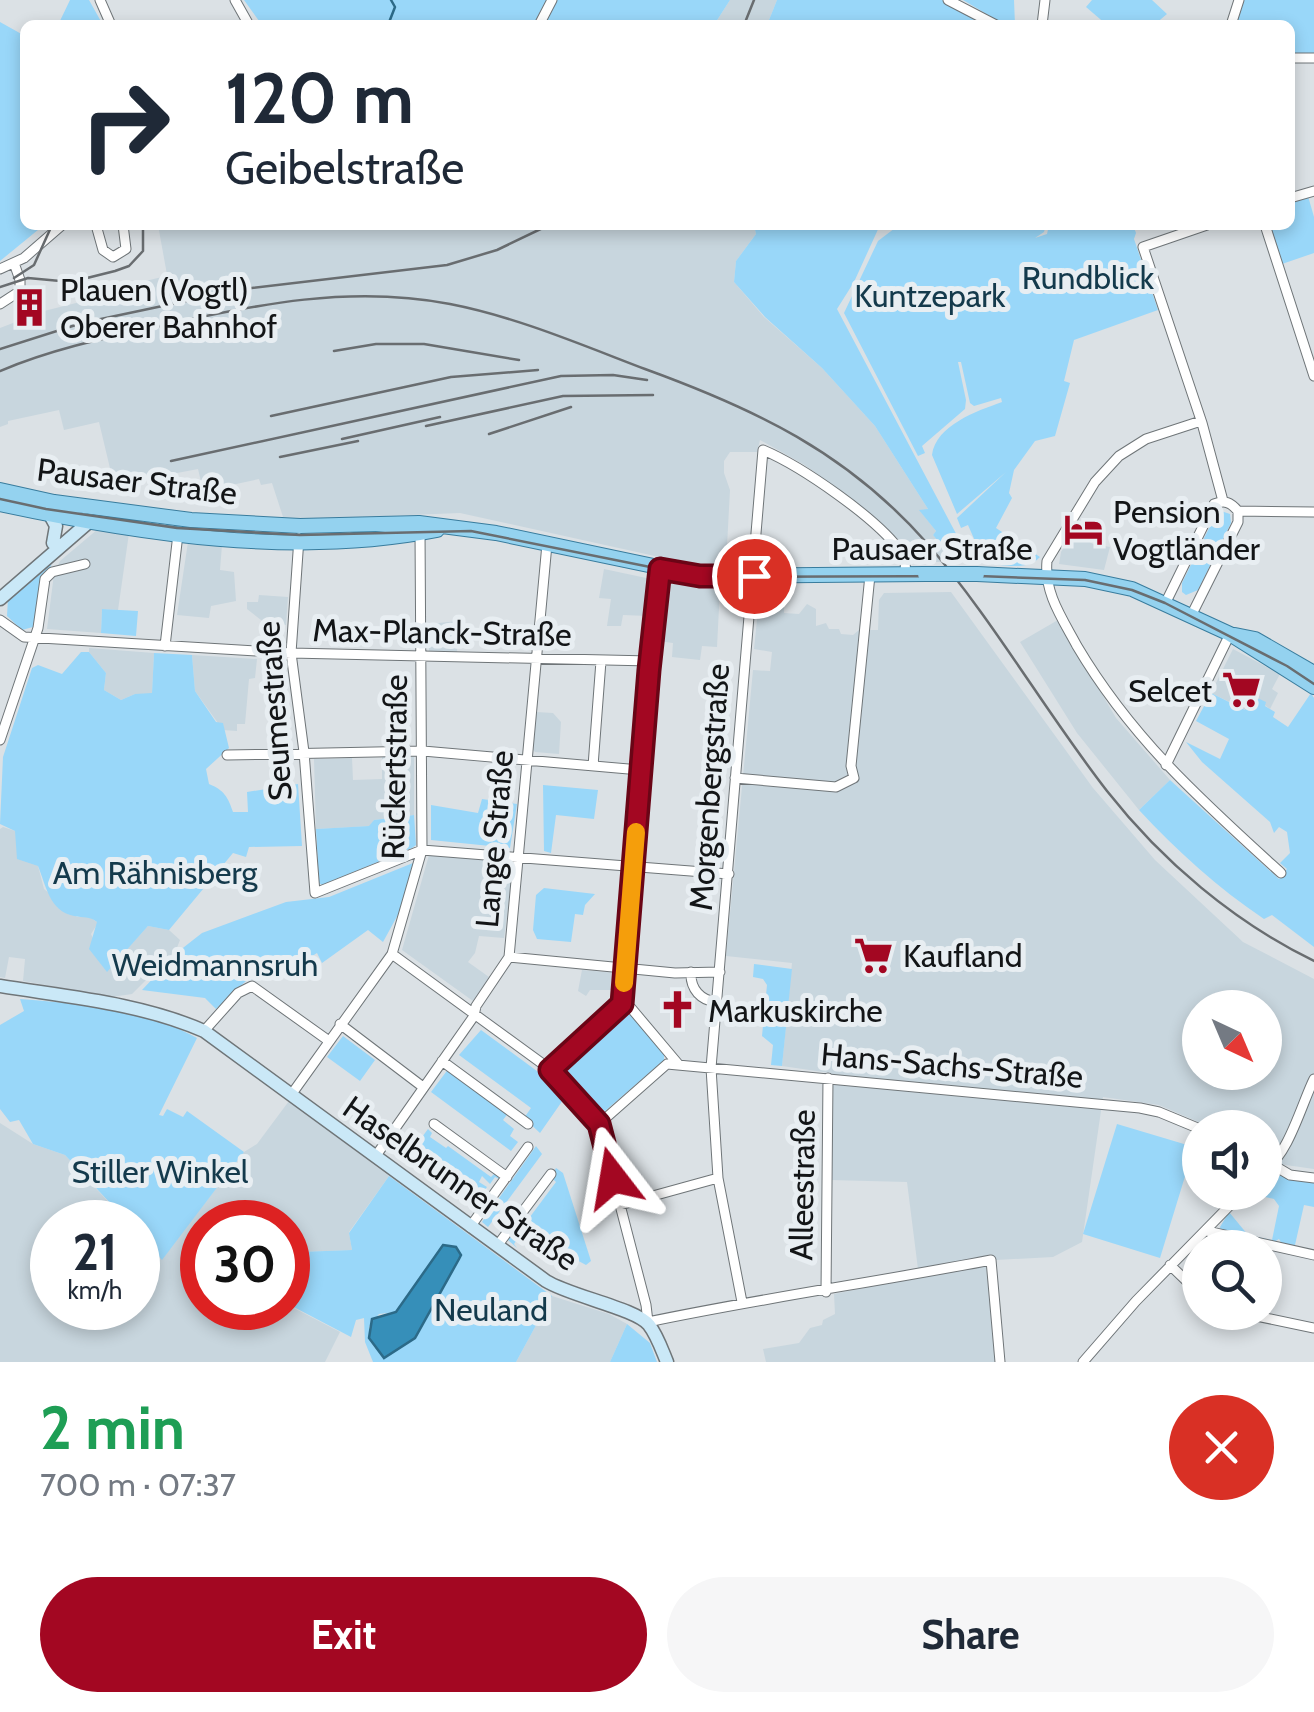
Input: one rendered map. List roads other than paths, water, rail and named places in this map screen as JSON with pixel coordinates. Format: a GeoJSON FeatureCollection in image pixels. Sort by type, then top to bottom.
{"type":"FeatureCollection","features":[{"type":"Feature","properties":{"kind":"main road","name":"Pausaer Straße"},"geometry":{"type":"LineString","coordinates":[[0,490],[89,516],[178,534],[448,528],[700,576],[977,574],[1110,583],[1192,614],[1314,687]]}},
{"type":"Feature","properties":{"kind":"main road","name":"Pausaer Straße"},"geometry":{"type":"LineString","coordinates":[[0,504],[50,515],[191,520],[300,533]]}},
{"type":"Feature","properties":{"kind":"main road","name":"Pausaer Straße"},"geometry":{"type":"LineString","coordinates":[[1230,634],[1255,639],[1314,673]]}},
{"type":"Feature","properties":{"kind":"street"},"geometry":{"type":"LineString","coordinates":[[948,0],[986,20]]}},
{"type":"Feature","properties":{"kind":"street"},"geometry":{"type":"LineString","coordinates":[[0,268],[14,263],[56,230]]}},
{"type":"Feature","properties":{"kind":"street"},"geometry":{"type":"LineString","coordinates":[[97,230],[103,250],[113,257],[126,248],[124,230]]}},
{"type":"Feature","properties":{"kind":"street"},"geometry":{"type":"LineString","coordinates":[[1166,602],[1218,502],[1201,421],[1142,247],[1191,230]]}},
{"type":"Feature","properties":{"kind":"street"},"geometry":{"type":"LineString","coordinates":[[1267,230],[1314,376]]}},
{"type":"Feature","properties":{"kind":"street"},"geometry":{"type":"LineString","coordinates":[[0,304],[20,291],[14,263]]}},
{"type":"Feature","properties":{"kind":"street"},"geometry":{"type":"LineString","coordinates":[[1201,421],[1146,439],[1106,469],[1047,561],[1046,576],[1058,612],[1121,715],[1166,765],[1281,872]]}},
{"type":"Feature","properties":{"kind":"street","name":"Morgenbergstraße"},"geometry":{"type":"LineString","coordinates":[[742,1302],[718,1178],[712,1068],[763,450],[800,470],[866,518],[900,552],[905,574]]}},
{"type":"Feature","properties":{"kind":"street"},"geometry":{"type":"LineString","coordinates":[[1192,614],[1238,522],[1238,511],[1232,503],[1218,502]]}},
{"type":"Feature","properties":{"kind":"street"},"geometry":{"type":"LineString","coordinates":[[1238,511],[1314,512]]}},
{"type":"Feature","properties":{"kind":"street"},"geometry":{"type":"LineString","coordinates":[[50,515],[56,526],[53,543]]}},
{"type":"Feature","properties":{"kind":"street"},"geometry":{"type":"LineString","coordinates":[[0,588],[89,516]]}},
{"type":"Feature","properties":{"kind":"street"},"geometry":{"type":"LineString","coordinates":[[0,599],[89,516]]}},
{"type":"Feature","properties":{"kind":"street","name":"Rückertstraße"},"geometry":{"type":"LineString","coordinates":[[291,1095],[392,954],[422,850],[420,528]]}},
{"type":"Feature","properties":{"kind":"street","name":"Seumestraße"},"geometry":{"type":"LineString","coordinates":[[300,533],[291,654],[304,752],[315,893],[422,850]]}},
{"type":"Feature","properties":{"kind":"street"},"geometry":{"type":"LineString","coordinates":[[165,646],[178,534]]}},
{"type":"Feature","properties":{"kind":"street","name":"Lange Straße"},"geometry":{"type":"LineString","coordinates":[[374,1157],[474,1016],[476,1006],[508,957],[547,544]]}},
{"type":"Feature","properties":{"kind":"street"},"geometry":{"type":"LineString","coordinates":[[0,740],[34,637],[46,579],[52,572],[85,564]]}},
{"type":"Feature","properties":{"kind":"street"},"geometry":{"type":"LineString","coordinates":[[550,1070],[622,1004],[660,569]]}},
{"type":"Feature","properties":{"kind":"street"},"geometry":{"type":"LineString","coordinates":[[735,778],[836,787],[854,778],[851,766],[870,575]]}},
{"type":"Feature","properties":{"kind":"street","name":"Max-Planck-Straße"},"geometry":{"type":"LineString","coordinates":[[0,620],[17,634],[34,637],[291,654],[650,661]]}},
{"type":"Feature","properties":{"kind":"street"},"geometry":{"type":"LineString","coordinates":[[1166,765],[1230,634]]}},
{"type":"Feature","properties":{"kind":"street"},"geometry":{"type":"LineString","coordinates":[[593,766],[601,660]]}},
{"type":"Feature","properties":{"kind":"street"},"geometry":{"type":"LineString","coordinates":[[227,755],[423,751],[640,770]]}},
{"type":"Feature","properties":{"kind":"street"},"geometry":{"type":"LineString","coordinates":[[422,850],[729,874]]}},
{"type":"Feature","properties":{"kind":"street"},"geometry":{"type":"LineString","coordinates":[[392,954],[550,1070],[599,1124],[648,1322],[666,1362]]}},
{"type":"Feature","properties":{"kind":"street"},"geometry":{"type":"LineString","coordinates":[[508,957],[720,972]]}},
{"type":"Feature","properties":{"kind":"street"},"geometry":{"type":"LineString","coordinates":[[691,972],[690,982],[698,994],[707,1002],[718,1002]]}},
{"type":"Feature","properties":{"kind":"street","name":"Haselbrunner Straße"},"geometry":{"type":"LineString","coordinates":[[0,986],[104,1003],[178,1020],[204,1032],[470,1227],[570,1295],[648,1322]]}},
{"type":"Feature","properties":{"kind":"street"},"geometry":{"type":"LineString","coordinates":[[204,1032],[245,988],[257,987],[329,1041]]}},
{"type":"Feature","properties":{"kind":"street"},"geometry":{"type":"LineString","coordinates":[[622,1004],[631,1008],[679,1065]]}},
{"type":"Feature","properties":{"kind":"street"},"geometry":{"type":"LineString","coordinates":[[340,1024],[423,1086]]}},
{"type":"Feature","properties":{"kind":"street"},"geometry":{"type":"LineString","coordinates":[[442,1061],[528,1124]]}},
{"type":"Feature","properties":{"kind":"street"},"geometry":{"type":"LineString","coordinates":[[599,1124],[667,1064],[679,1065]]}},
{"type":"Feature","properties":{"kind":"street","name":"Hans-Sachs-Straße"},"geometry":{"type":"LineString","coordinates":[[679,1065],[1140,1108],[1182,1121]]}},
{"type":"Feature","properties":{"kind":"street","name":"Alleestraße"},"geometry":{"type":"LineString","coordinates":[[826,1292],[828,1078]]}},
{"type":"Feature","properties":{"kind":"street"},"geometry":{"type":"LineString","coordinates":[[1282,1141],[1314,1078]]}},
{"type":"Feature","properties":{"kind":"street"},"geometry":{"type":"LineString","coordinates":[[434,1124],[507,1177]]}},
{"type":"Feature","properties":{"kind":"street"},"geometry":{"type":"LineString","coordinates":[[470,1227],[528,1148]]}},
{"type":"Feature","properties":{"kind":"street"},"geometry":{"type":"LineString","coordinates":[[1282,1172],[1314,1178]]}},
{"type":"Feature","properties":{"kind":"street"},"geometry":{"type":"LineString","coordinates":[[497,1246],[551,1174]]}},
{"type":"Feature","properties":{"kind":"street"},"geometry":{"type":"LineString","coordinates":[[620,1205],[718,1178]]}},
{"type":"Feature","properties":{"kind":"street"},"geometry":{"type":"LineString","coordinates":[[1208,1230],[1226,1210]]}},
{"type":"Feature","properties":{"kind":"street"},"geometry":{"type":"LineString","coordinates":[[1282,1248],[1314,1255]]}},
{"type":"Feature","properties":{"kind":"street"},"geometry":{"type":"LineString","coordinates":[[1083,1362],[1182,1255]]}},
{"type":"Feature","properties":{"kind":"street"},"geometry":{"type":"LineString","coordinates":[[648,1322],[991,1260],[1000,1362]]}},
{"type":"Feature","properties":{"kind":"street"},"geometry":{"type":"LineString","coordinates":[[1170,1266],[1182,1277]]}},
{"type":"Feature","properties":{"kind":"street"},"geometry":{"type":"LineString","coordinates":[[1282,1321],[1314,1328]]}},
{"type":"Feature","properties":{"kind":"waterway"},"geometry":{"type":"LineString","coordinates":[[390,20],[395,7],[391,0]]}},
{"type":"Feature","properties":{"kind":"tram line"},"geometry":{"type":"LineString","coordinates":[[14,278],[34,265],[50,230]]}},
{"type":"Feature","properties":{"kind":"tram line"},"geometry":{"type":"LineString","coordinates":[[0,287],[28,278],[71,282],[129,266],[143,251],[143,230]]}},
{"type":"Feature","properties":{"kind":"tram line"},"geometry":{"type":"LineString","coordinates":[[0,499],[177,528],[300,535],[471,531],[700,577],[979,576],[1085,580],[1132,590],[1165,603],[1314,684]]}},
{"type":"Feature","properties":{"kind":"railway"},"geometry":{"type":"LineString","coordinates":[[746,20],[754,0]]}},
{"type":"Feature","properties":{"kind":"railway"},"geometry":{"type":"LineString","coordinates":[[0,349],[82,323],[243,289],[447,265],[497,250],[539,230]]}},
{"type":"Feature","properties":{"kind":"railway"},"geometry":{"type":"LineString","coordinates":[[0,371],[79,345],[232,311],[304,300],[377,296],[450,304],[500,316],[724,400],[831,458],[895,510],[950,571],[1084,760],[1151,842],[1228,909],[1314,961]]}},
{"type":"Feature","properties":{"kind":"railway"},"geometry":{"type":"LineString","coordinates":[[334,351],[376,344],[424,344],[519,360]]}},
{"type":"Feature","properties":{"kind":"railway"},"geometry":{"type":"LineString","coordinates":[[271,416],[451,377],[538,370]]}},
{"type":"Feature","properties":{"kind":"railway"},"geometry":{"type":"LineString","coordinates":[[171,461],[561,376],[613,375],[647,380]]}},
{"type":"Feature","properties":{"kind":"railway"},"geometry":{"type":"LineString","coordinates":[[426,426],[563,396],[653,395]]}},
{"type":"Feature","properties":{"kind":"railway"},"geometry":{"type":"LineString","coordinates":[[489,434],[571,407]]}},
{"type":"Feature","properties":{"kind":"railway"},"geometry":{"type":"LineString","coordinates":[[342,439],[440,417]]}},
{"type":"Feature","properties":{"kind":"railway"},"geometry":{"type":"LineString","coordinates":[[280,457],[358,441]]}},
{"type":"Feature","properties":{"kind":"place","name":"Plauen (Vogtl) Oberer Bahnhof"},"geometry":{"type":"Point","coordinates":[30,307]}},
{"type":"Feature","properties":{"kind":"place","name":"Pension Vogtländer"},"geometry":{"type":"Point","coordinates":[1083,529]}},
{"type":"Feature","properties":{"kind":"place","name":"Selcet"},"geometry":{"type":"Point","coordinates":[1242,690]}},
{"type":"Feature","properties":{"kind":"place","name":"Kaufland"},"geometry":{"type":"Point","coordinates":[873,955]}},
{"type":"Feature","properties":{"kind":"place","name":"Markuskirche"},"geometry":{"type":"Point","coordinates":[678,1010]}},
{"type":"Feature","properties":{"kind":"park label","name":"Rundblick"},"geometry":{"type":"Point","coordinates":[1088,277]}},
{"type":"Feature","properties":{"kind":"park label","name":"Kuntzepark"},"geometry":{"type":"Point","coordinates":[930,295]}},
{"type":"Feature","properties":{"kind":"park label","name":"Am Rähnisberg"},"geometry":{"type":"Point","coordinates":[155,872]}},
{"type":"Feature","properties":{"kind":"park label","name":"Weidmannsruh"},"geometry":{"type":"Point","coordinates":[215,964]}},
{"type":"Feature","properties":{"kind":"park label","name":"Stiller Winkel"},"geometry":{"type":"Point","coordinates":[160,1171]}},
{"type":"Feature","properties":{"kind":"park label","name":"Neuland"},"geometry":{"type":"Point","coordinates":[491,1309]}}]}
